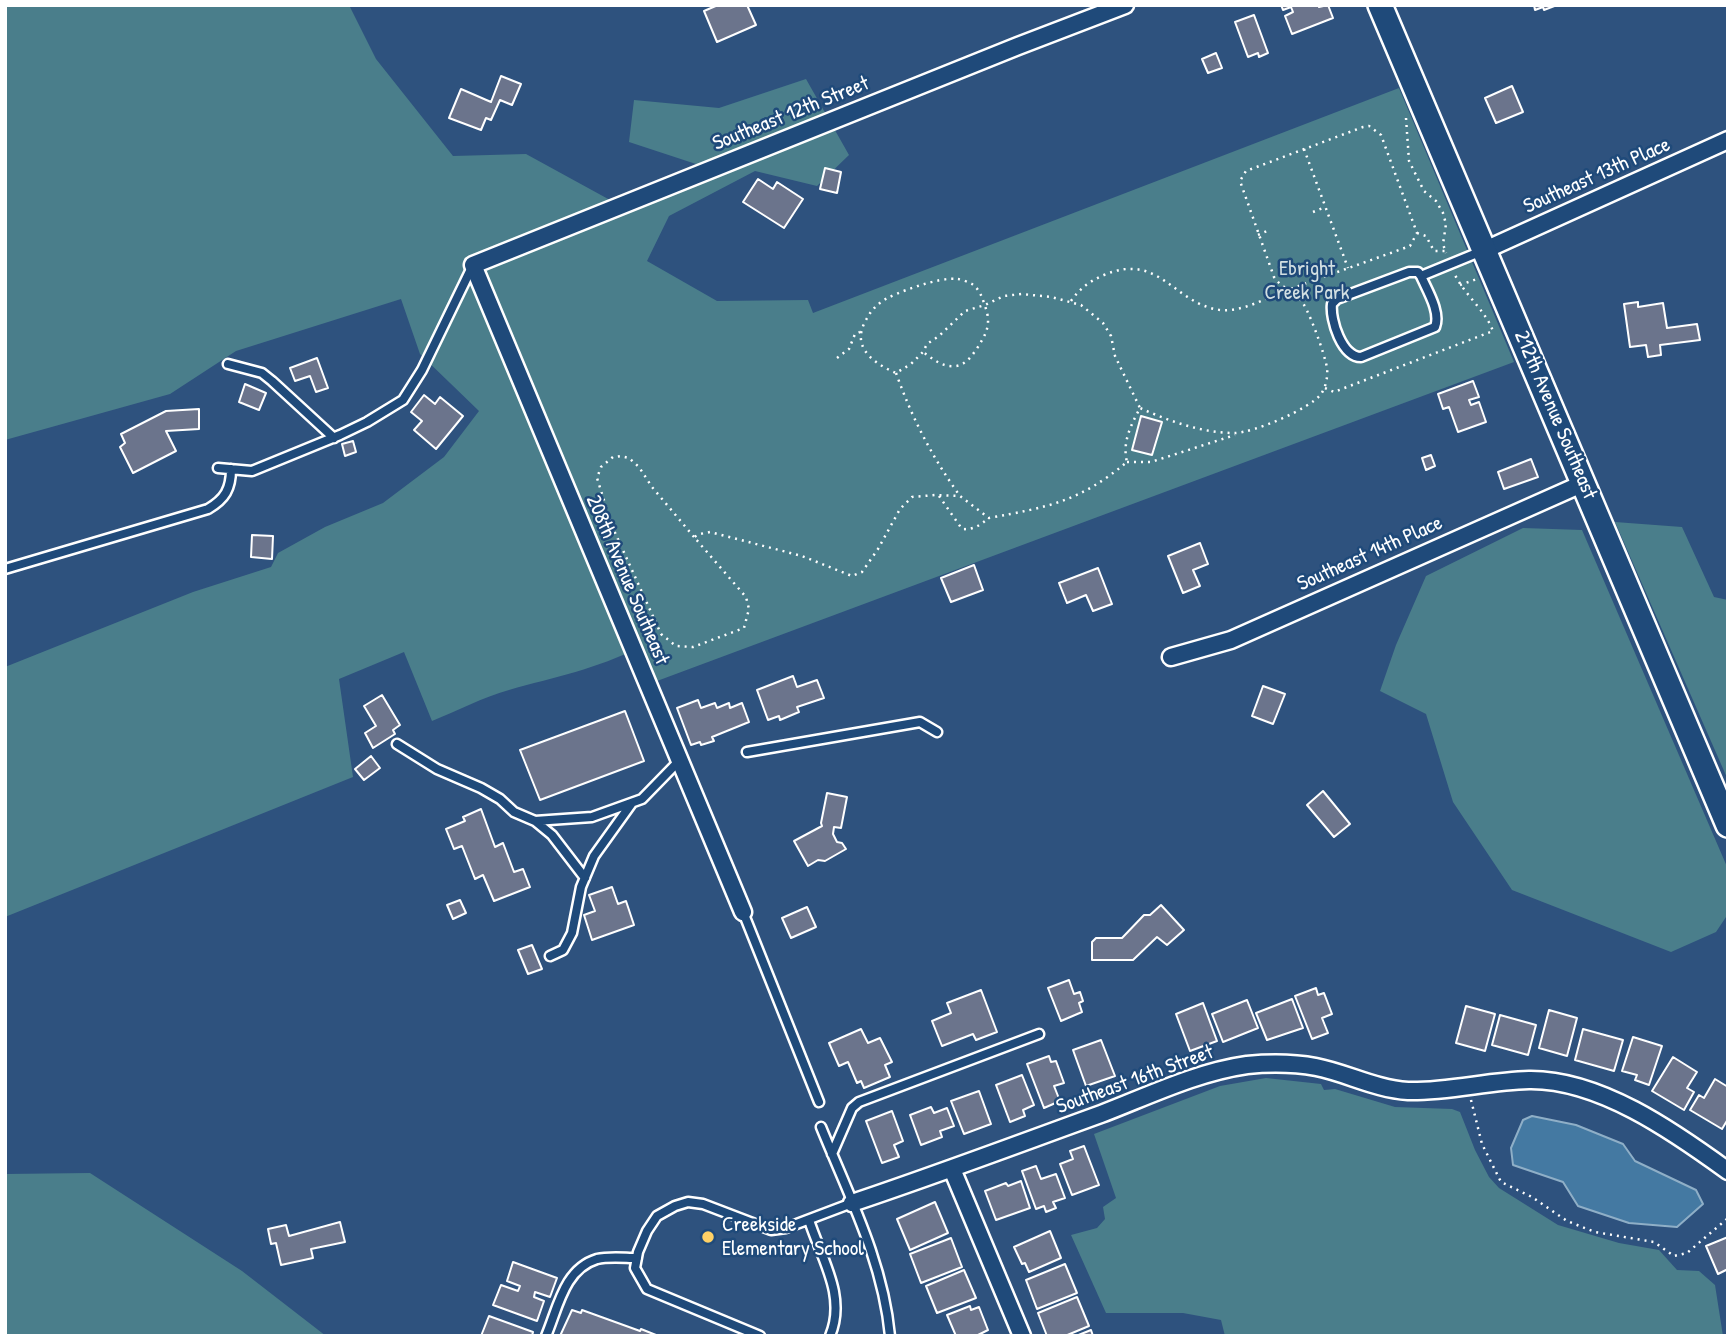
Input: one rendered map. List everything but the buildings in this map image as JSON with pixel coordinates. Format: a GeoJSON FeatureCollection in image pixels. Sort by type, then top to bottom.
{"type":"FeatureCollection","features":[{"type":"Feature","properties":{"kind":"street","name":"Southeast 12th Street"},"geometry":{"type":"LineString","coordinates":[[473,265],[1125,5]]}},
{"type":"Feature","properties":{"kind":"street","name":"212th Avenue Southeast"},"geometry":{"type":"LineString","coordinates":[[1380,5],[1728,825]]}},
{"type":"Feature","properties":{"kind":"street","name":"Southeast 13th Place"},"geometry":{"type":"LineString","coordinates":[[1485,250],[1728,140]]}},
{"type":"Feature","properties":{"kind":"street","name":"208th Avenue Southeast"},"geometry":{"type":"LineString","coordinates":[[473,265],[743,912]]}},
{"type":"Feature","properties":{"kind":"street","name":"Southeast 14th Place"},"geometry":{"type":"LineString","coordinates":[[1171,657],[1231,640],[1584,483]]}},
{"type":"Feature","properties":{"kind":"street","name":"Southeast 16th Street"},"geometry":{"type":"LineString","coordinates":[[852,1203],[952,1169],[1191,1080],[1248,1065],[1291,1064],[1315,1067],[1377,1086],[1405,1091],[1441,1090],[1531,1080],[1575,1086],[1636,1112],[1697,1148],[1728,1171]]}},
{"type":"Feature","properties":{"kind":"street"},"geometry":{"type":"LineString","coordinates":[[952,1169],[1022,1336]]}},
{"type":"Feature","properties":{"kind":"lane"},"geometry":{"type":"LineString","coordinates":[[1421,276],[1485,250]]}},
{"type":"Feature","properties":{"kind":"lane"},"geometry":{"type":"LineString","coordinates":[[218,468],[252,471],[334,438],[403,400],[422,370],[473,265]]}},
{"type":"Feature","properties":{"kind":"lane"},"geometry":{"type":"LineString","coordinates":[[1409,272],[1418,272],[1421,276],[1437,314],[1435,327],[1361,357],[1348,353],[1332,315],[1332,304],[1347,295],[1409,272]]}},
{"type":"Feature","properties":{"kind":"lane"},"geometry":{"type":"LineString","coordinates":[[228,364],[262,373],[334,438]]}},
{"type":"Feature","properties":{"kind":"lane"},"geometry":{"type":"LineString","coordinates":[[5,569],[208,509],[226,495],[231,469]]}},
{"type":"Feature","properties":{"kind":"lane"},"geometry":{"type":"LineString","coordinates":[[747,752],[920,722],[937,732]]}},
{"type":"Feature","properties":{"kind":"lane"},"geometry":{"type":"LineString","coordinates":[[397,744],[438,769],[481,788],[500,799],[514,812],[535,821],[552,835],[585,878]]}},
{"type":"Feature","properties":{"kind":"lane"},"geometry":{"type":"LineString","coordinates":[[535,821],[592,817],[642,799],[680,761]]}},
{"type":"Feature","properties":{"kind":"lane"},"geometry":{"type":"LineString","coordinates":[[550,956],[563,950],[572,933],[585,878],[594,856],[632,803]]}},
{"type":"Feature","properties":{"kind":"lane"},"geometry":{"type":"LineString","coordinates":[[743,912],[819,1102]]}},
{"type":"Feature","properties":{"kind":"lane"},"geometry":{"type":"LineString","coordinates":[[832,1154],[852,1108],[859,1102],[1039,1034]]}},
{"type":"Feature","properties":{"kind":"lane"},"geometry":{"type":"LineString","coordinates":[[821,1127],[869,1240],[883,1286],[890,1336]]}},
{"type":"Feature","properties":{"kind":"lane"},"geometry":{"type":"LineString","coordinates":[[760,1336],[647,1289],[635,1268],[647,1231],[657,1216],[688,1202],[704,1204],[771,1230],[786,1228],[852,1203]]}},
{"type":"Feature","properties":{"kind":"lane"},"geometry":{"type":"LineString","coordinates":[[809,1220],[835,1289],[836,1307],[830,1336]]}},
{"type":"Feature","properties":{"kind":"lane"},"geometry":{"type":"LineString","coordinates":[[546,1336],[564,1290],[578,1268],[599,1258],[637,1258]]}},
{"type":"Feature","properties":{"kind":"path"},"geometry":{"type":"LineString","coordinates":[[1405,112],[1409,161],[1424,191],[1436,201],[1443,213],[1446,224],[1443,244],[1447,256]]}},
{"type":"Feature","properties":{"kind":"path"},"geometry":{"type":"LineString","coordinates":[[939,495],[962,528],[970,529],[989,518],[1058,504],[1077,496],[1109,477],[1127,461],[1151,462],[1272,422],[1319,397],[1325,388],[1327,366],[1304,304],[1286,290],[1274,277],[1242,191],[1242,175],[1246,171],[1363,127],[1376,129],[1381,135],[1417,233],[1410,246],[1286,290],[1260,301],[1224,310],[1207,307],[1143,269],[1129,268],[1092,280],[1083,286],[1071,301]]}},
{"type":"Feature","properties":{"kind":"path"},"geometry":{"type":"LineString","coordinates":[[1304,149],[1348,269]]}},
{"type":"Feature","properties":{"kind":"path"},"geometry":{"type":"LineString","coordinates":[[1313,212],[1325,208]]}},
{"type":"Feature","properties":{"kind":"path"},"geometry":{"type":"LineString","coordinates":[[1258,235],[1269,230]]}},
{"type":"Feature","properties":{"kind":"path"},"geometry":{"type":"LineString","coordinates":[[1417,233],[1426,236],[1434,251],[1445,251]]}},
{"type":"Feature","properties":{"kind":"path"},"geometry":{"type":"LineString","coordinates":[[1325,388],[1334,392],[1493,331],[1485,315],[1464,291],[1453,272]]}},
{"type":"Feature","properties":{"kind":"path"},"geometry":{"type":"LineString","coordinates":[[837,358],[849,349],[855,334],[860,332],[870,312],[887,298],[944,279],[956,278],[970,283],[981,293],[990,318],[987,332],[969,360],[957,366],[941,365],[923,352]]}},
{"type":"Feature","properties":{"kind":"path"},"geometry":{"type":"LineString","coordinates":[[896,373],[911,364],[927,344],[965,311],[1004,296],[1022,294],[1071,301],[1094,313],[1104,323],[1111,336],[1115,356],[1140,408],[1167,420],[1220,433],[1238,433]]}},
{"type":"Feature","properties":{"kind":"path"},"geometry":{"type":"LineString","coordinates":[[860,332],[863,346],[872,360],[896,373],[915,424],[934,459],[960,496],[989,518]]}},
{"type":"Feature","properties":{"kind":"path"},"geometry":{"type":"LineString","coordinates":[[1127,461],[1124,451],[1129,431],[1140,408]]}},
{"type":"Feature","properties":{"kind":"path"},"geometry":{"type":"LineString","coordinates":[[614,457],[629,458],[694,537],[746,597],[749,609],[744,628],[693,647],[676,646],[662,634],[654,620],[633,567],[612,526],[597,478],[601,467],[614,457]]}},
{"type":"Feature","properties":{"kind":"path"},"geometry":{"type":"LineString","coordinates":[[694,537],[710,532],[820,562],[852,576],[862,572],[900,509],[912,497],[960,496]]}},
{"type":"Feature","properties":{"kind":"path"},"geometry":{"type":"LineString","coordinates":[[1468,1086],[1475,1123],[1491,1165],[1501,1182],[1532,1197],[1567,1221],[1595,1232],[1654,1242],[1674,1256],[1686,1253],[1728,1218]]}},
{"type":"Feature","properties":{"kind":"green space","name":"Ebright Creek Park"},"geometry":{"type":"Polygon","coordinates":[[[5,5],[349,5],[376,59],[453,156],[526,154],[610,200],[699,165],[629,142],[634,100],[719,108],[806,79],[849,155],[817,186],[755,171],[669,216],[647,261],[717,301],[808,300],[813,313],[1399,88],[1514,362],[657,681],[641,644],[608,661],[499,693],[432,721],[404,652],[339,679],[353,777],[5,917],[5,667],[193,592],[271,567],[278,553],[325,527],[383,503],[444,457],[479,411],[420,354],[401,299],[236,351],[170,394],[5,440],[5,5]]]}},
{"type":"Feature","properties":{"kind":"green space"},"geometry":{"type":"Polygon","coordinates":[[[1615,522],[1682,527],[1714,597],[1728,600],[1728,780],[1615,522]]]}},
{"type":"Feature","properties":{"kind":"green space"},"geometry":{"type":"Polygon","coordinates":[[[1523,528],[1582,530],[1728,869],[1728,914],[1716,932],[1671,952],[1512,890],[1453,802],[1426,714],[1380,691],[1396,645],[1426,576],[1523,528]]]}},
{"type":"Feature","properties":{"kind":"green space"},"geometry":{"type":"Polygon","coordinates":[[[1266,1078],[1321,1084],[1324,1090],[1335,1089],[1395,1107],[1452,1109],[1460,1112],[1475,1150],[1489,1177],[1499,1188],[1558,1225],[1619,1243],[1659,1250],[1677,1270],[1699,1271],[1715,1285],[1723,1336],[1225,1336],[1221,1320],[1183,1313],[1106,1313],[1071,1235],[1097,1228],[1105,1219],[1103,1207],[1116,1198],[1094,1134],[1220,1086],[1266,1078]]]}},
{"type":"Feature","properties":{"kind":"green space"},"geometry":{"type":"Polygon","coordinates":[[[90,1173],[242,1271],[326,1336],[5,1336],[5,1174],[90,1173]]]}},
{"type":"Feature","properties":{"kind":"water"},"geometry":{"type":"Polygon","coordinates":[[[1532,1116],[1576,1125],[1623,1144],[1635,1161],[1696,1190],[1703,1204],[1677,1227],[1629,1223],[1578,1206],[1563,1182],[1513,1165],[1511,1148],[1523,1120],[1532,1116]]]}},
{"type":"Feature","properties":{"kind":"place","name":"Creekside Elementary School"},"geometry":{"type":"Point","coordinates":[708,1237]}}]}
